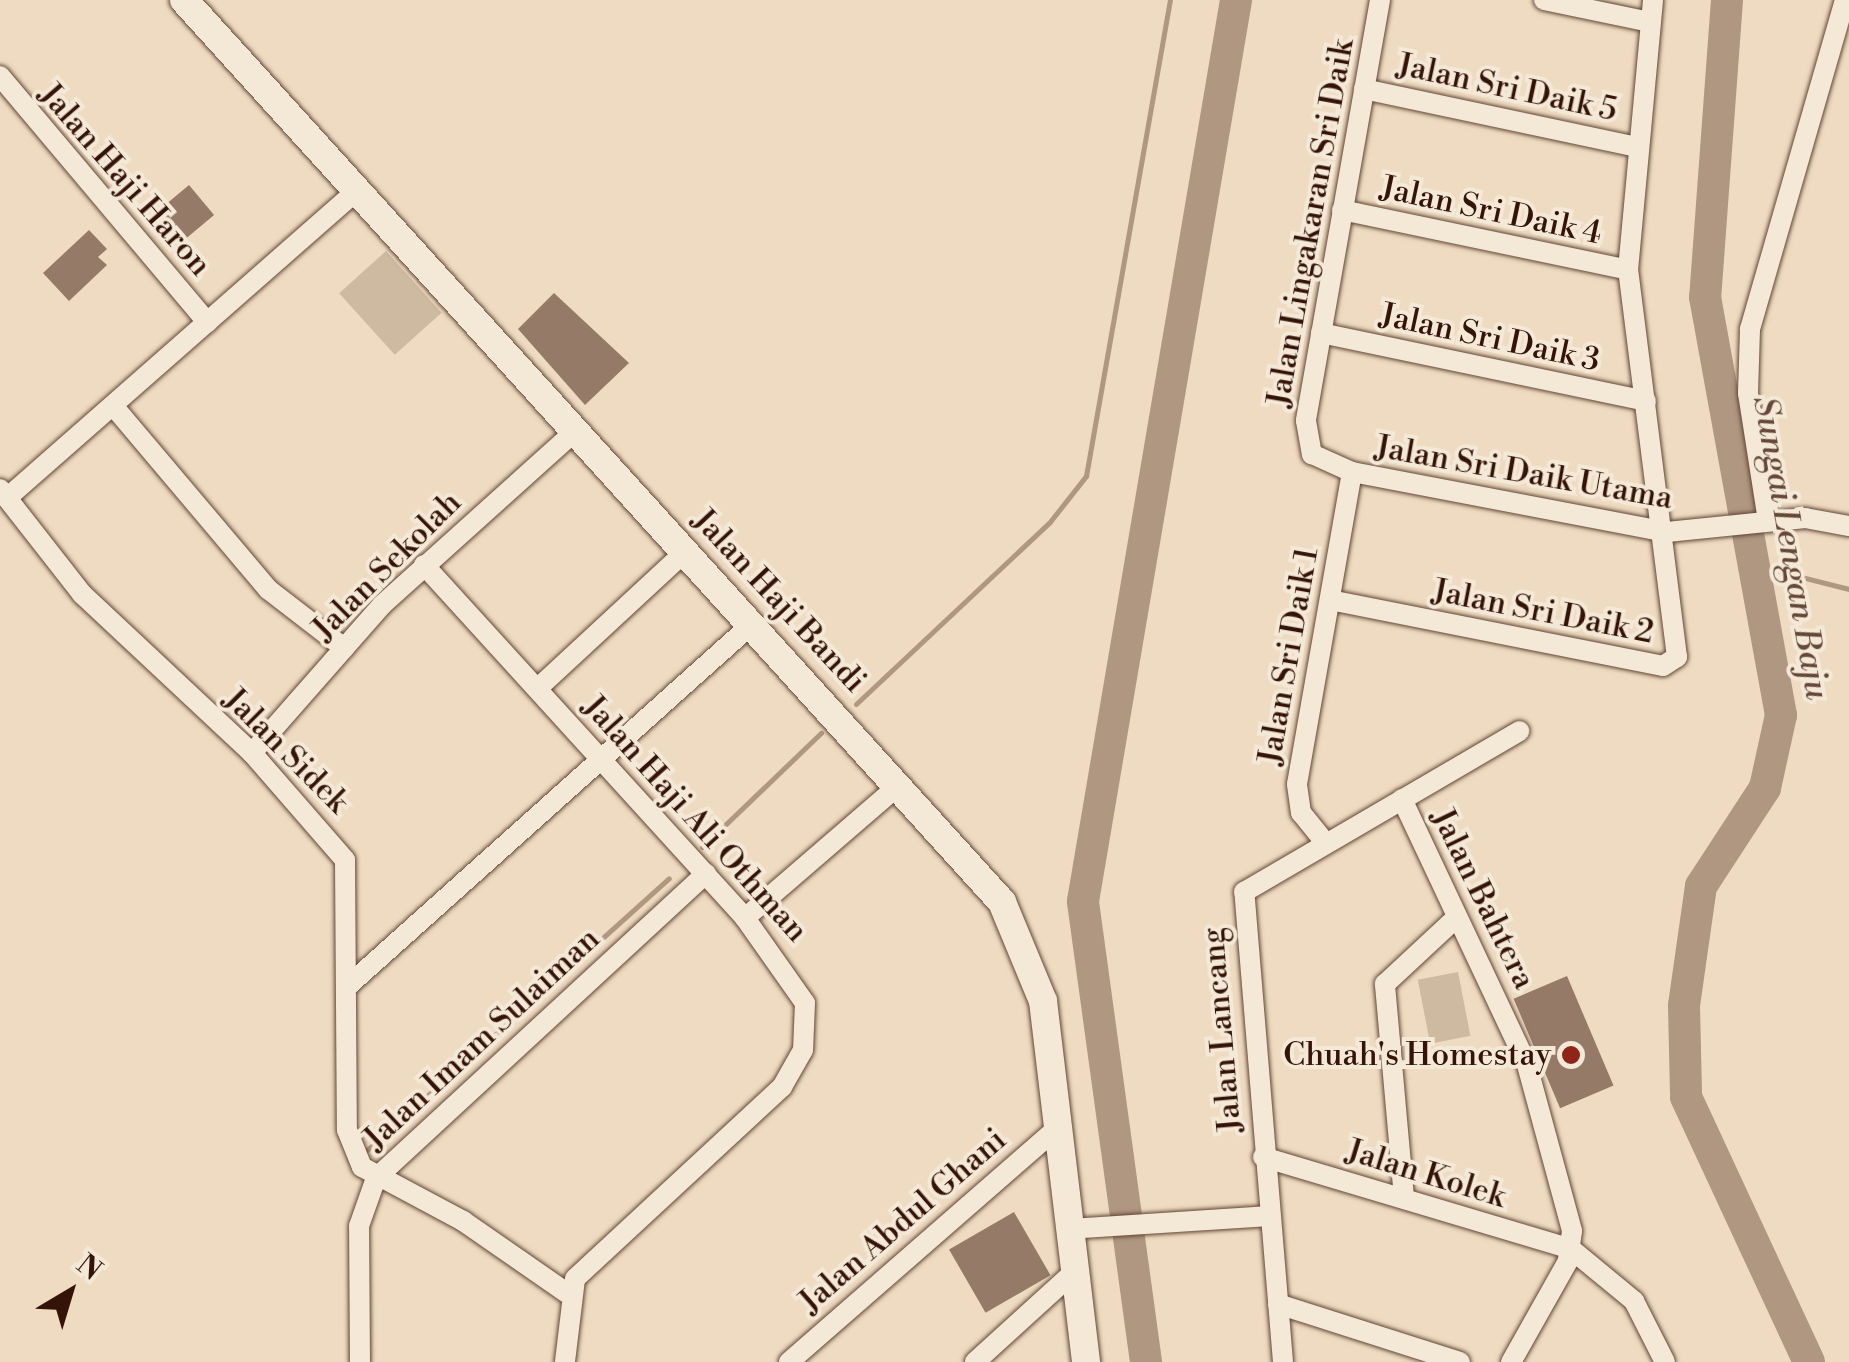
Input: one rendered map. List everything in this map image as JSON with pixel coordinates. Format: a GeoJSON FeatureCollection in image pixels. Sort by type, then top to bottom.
{"type":"FeatureCollection","features":[{"type":"Feature","properties":{"kind":"street","name":"Jalan Haji Bandi"},"geometry":{"type":"LineString","coordinates":[[184,0],[900,784],[1002,902],[1030,952],[1086,1362]]}},
{"type":"Feature","properties":{"kind":"street","name":"Jalan Lingakaran Sri Daik"},"geometry":{"type":"LineString","coordinates":[[1312,454],[1306,421],[1380,0]]}},
{"type":"Feature","properties":{"kind":"street"},"geometry":{"type":"LineString","coordinates":[[1544,0],[1650,22]]}},
{"type":"Feature","properties":{"kind":"street"},"geometry":{"type":"LineString","coordinates":[[1653,0],[1628,270],[1667,532]]}},
{"type":"Feature","properties":{"kind":"street"},"geometry":{"type":"LineString","coordinates":[[1762,522],[1748,393],[1750,329],[1845,0]]}},
{"type":"Feature","properties":{"kind":"street","name":"Jalan Haji Haron"},"geometry":{"type":"LineString","coordinates":[[0,76],[207,322]]}},
{"type":"Feature","properties":{"kind":"street","name":"Jalan Sri Daik 5"},"geometry":{"type":"LineString","coordinates":[[1364,89],[1638,146]]}},
{"type":"Feature","properties":{"kind":"street"},"geometry":{"type":"LineString","coordinates":[[4,494],[115,408],[357,190]]}},
{"type":"Feature","properties":{"kind":"street","name":"Jalan Sri Daik 4"},"geometry":{"type":"LineString","coordinates":[[1342,210],[1628,270]]}},
{"type":"Feature","properties":{"kind":"street","name":"Jalan Sri Daik 3"},"geometry":{"type":"LineString","coordinates":[[1321,333],[1646,402]]}},
{"type":"Feature","properties":{"kind":"street"},"geometry":{"type":"LineString","coordinates":[[115,408],[268,590],[344,648]]}},
{"type":"Feature","properties":{"kind":"street","name":"Jalan Sekolah"},"geometry":{"type":"LineString","coordinates":[[252,753],[424,565],[575,430]]}},
{"type":"Feature","properties":{"kind":"street","name":"Jalan Sri Daik Utama"},"geometry":{"type":"LineString","coordinates":[[1312,454],[1352,472],[1667,532],[1762,522],[1849,526]]}},
{"type":"Feature","properties":{"kind":"street","name":"Jalan Sri Daik 1"},"geometry":{"type":"LineString","coordinates":[[1324,841],[1296,800],[1352,472]]}},
{"type":"Feature","properties":{"kind":"street","name":"Jalan Sidek"},"geometry":{"type":"LineString","coordinates":[[4,494],[82,594],[252,753],[345,860],[350,984],[347,1130],[376,1178]]}},
{"type":"Feature","properties":{"kind":"street","name":"Jalan Sri Daik 2"},"geometry":{"type":"LineString","coordinates":[[1330,600],[1663,666],[1680,647],[1667,532]]}},
{"type":"Feature","properties":{"kind":"street"},"geometry":{"type":"LineString","coordinates":[[538,688],[686,552]]}},
{"type":"Feature","properties":{"kind":"street","name":"Jalan Haji Ali Othman"},"geometry":{"type":"LineString","coordinates":[[424,565],[745,918],[805,1003],[795,1068],[596,1254],[567,1293]]}},
{"type":"Feature","properties":{"kind":"street"},"geometry":{"type":"LineString","coordinates":[[350,984],[753,623]]}},
{"type":"Feature","properties":{"kind":"street","name":"Jalan Lancang"},"geometry":{"type":"LineString","coordinates":[[1283,1362],[1242,900],[1256,880],[1519,731]]}},
{"type":"Feature","properties":{"kind":"street"},"geometry":{"type":"LineString","coordinates":[[745,918],[900,784]]}},
{"type":"Feature","properties":{"kind":"street","name":"Jalan Bahtera"},"geometry":{"type":"LineString","coordinates":[[1402,799],[1527,1065],[1572,1249]]}},
{"type":"Feature","properties":{"kind":"street","name":"Jalan Imam Sulaiman"},"geometry":{"type":"LineString","coordinates":[[567,1293],[463,1221],[376,1178],[706,874]]}},
{"type":"Feature","properties":{"kind":"street"},"geometry":{"type":"LineString","coordinates":[[1404,1198],[1384,984],[1456,918]]}},
{"type":"Feature","properties":{"kind":"street","name":"Jalan Abdul Ghani"},"geometry":{"type":"LineString","coordinates":[[789,1362],[1057,1128]]}},
{"type":"Feature","properties":{"kind":"street","name":"Jalan Kolek"},"geometry":{"type":"LineString","coordinates":[[1263,1157],[1572,1249]]}},
{"type":"Feature","properties":{"kind":"street"},"geometry":{"type":"LineString","coordinates":[[360,1362],[359,1226],[376,1178]]}},
{"type":"Feature","properties":{"kind":"street"},"geometry":{"type":"LineString","coordinates":[[1069,1229],[1268,1216]]}},
{"type":"Feature","properties":{"kind":"street"},"geometry":{"type":"LineString","coordinates":[[1511,1362],[1572,1249],[1634,1301],[1659,1357]]}},
{"type":"Feature","properties":{"kind":"street"},"geometry":{"type":"LineString","coordinates":[[975,1362],[1074,1272]]}},
{"type":"Feature","properties":{"kind":"street"},"geometry":{"type":"LineString","coordinates":[[565,1362],[567,1293]]}},
{"type":"Feature","properties":{"kind":"street"},"geometry":{"type":"LineString","coordinates":[[1278,1304],[1460,1362]]}},
{"type":"Feature","properties":{"kind":"shaded area"},"geometry":{"type":"Polygon","coordinates":[[[386,251],[442,313],[395,355],[339,293],[386,251]]]}},
{"type":"Feature","properties":{"kind":"shaded area"},"geometry":{"type":"Polygon","coordinates":[[[1458,972],[1470,1036],[1430,1044],[1418,980],[1458,972]]]}},
{"type":"Feature","properties":{"kind":"building"},"geometry":{"type":"Polygon","coordinates":[[[189,185],[214,215],[173,249],[148,219],[189,185]]]}},
{"type":"Feature","properties":{"kind":"building"},"geometry":{"type":"Polygon","coordinates":[[[89,230],[107,249],[98,257],[107,265],[69,301],[43,273],[89,230]]]}},
{"type":"Feature","properties":{"kind":"building"},"geometry":{"type":"Polygon","coordinates":[[[554,293],[629,363],[585,405],[518,329],[554,293]]]}},
{"type":"Feature","properties":{"kind":"building"},"geometry":{"type":"Polygon","coordinates":[[[1567,976],[1613,1086],[1560,1108],[1514,999],[1567,976]]]}},
{"type":"Feature","properties":{"kind":"building"},"geometry":{"type":"Polygon","coordinates":[[[1014,1212],[1050,1275],[986,1313],[949,1250],[1014,1212]]]}},
{"type":"Feature","properties":{"kind":"waterway"},"geometry":{"type":"LineString","coordinates":[[856,704],[1049,523],[1086,476],[1170,0]]}},
{"type":"Feature","properties":{"kind":"waterway"},"geometry":{"type":"LineString","coordinates":[[1146,1362],[1083,901],[1236,0]]}},
{"type":"Feature","properties":{"kind":"waterway","name":"Sungai Lengan Baju"},"geometry":{"type":"LineString","coordinates":[[1727,0],[1705,297],[1781,715],[1765,788],[1701,886],[1684,1006],[1686,1097],[1809,1362]]}},
{"type":"Feature","properties":{"kind":"waterway"},"geometry":{"type":"LineString","coordinates":[[1750,564],[1849,589]]}},
{"type":"Feature","properties":{"kind":"waterway"},"geometry":{"type":"LineString","coordinates":[[702,847],[821,733]]}},
{"type":"Feature","properties":{"kind":"waterway"},"geometry":{"type":"LineString","coordinates":[[367,1150],[669,878]]}},
{"type":"Feature","properties":{"kind":"place","name":"Chuah's Homestay"},"geometry":{"type":"Point","coordinates":[1571,1055]}}]}
